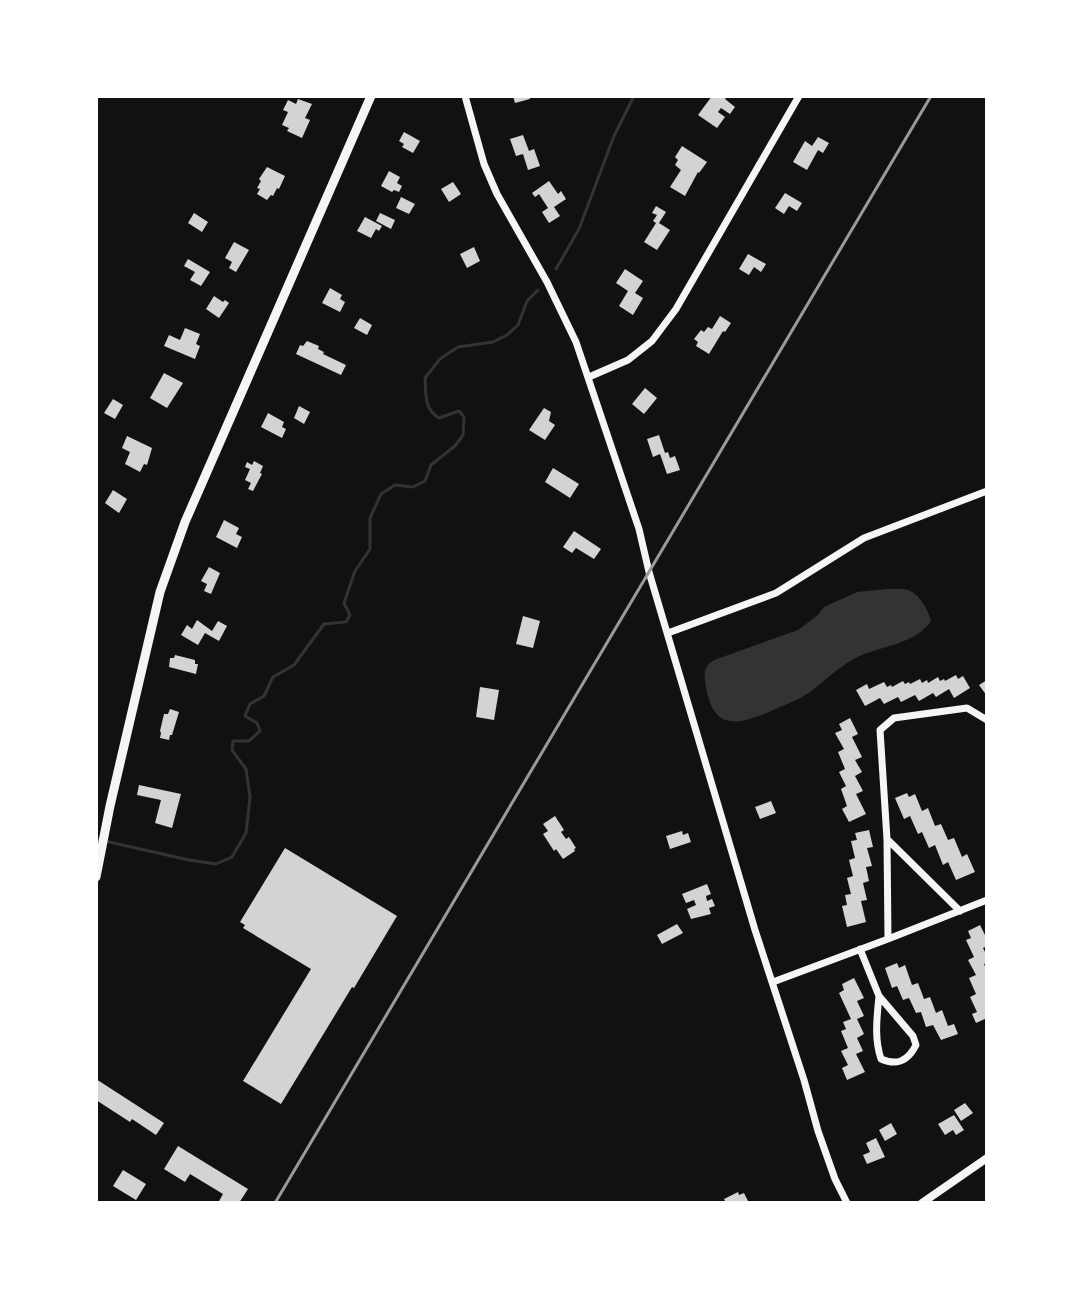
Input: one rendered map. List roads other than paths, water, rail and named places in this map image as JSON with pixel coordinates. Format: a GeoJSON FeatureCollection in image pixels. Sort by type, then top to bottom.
{"type":"FeatureCollection","features":[{"type":"Feature","properties":{"kind":"main road"},"geometry":{"type":"LineString","coordinates":[[96,877],[160,592],[185,522],[371,96]]}},
{"type":"Feature","properties":{"kind":"street"},"geometry":{"type":"LineString","coordinates":[[465,96],[492,184],[561,309],[589,377],[639,529],[755,930],[818,1131],[847,1203]]}},
{"type":"Feature","properties":{"kind":"street"},"geometry":{"type":"LineString","coordinates":[[589,377],[628,360],[652,341],[668,320],[799,96]]}},
{"type":"Feature","properties":{"kind":"street"},"geometry":{"type":"LineString","coordinates":[[668,633],[776,593],[864,538],[987,491]]}},
{"type":"Feature","properties":{"kind":"street"},"geometry":{"type":"LineString","coordinates":[[888,939],[887,839],[880,730],[894,718],[967,708],[987,720]]}},
{"type":"Feature","properties":{"kind":"street"},"geometry":{"type":"LineString","coordinates":[[887,839],[960,911]]}},
{"type":"Feature","properties":{"kind":"street"},"geometry":{"type":"LineString","coordinates":[[773,982],[987,901]]}},
{"type":"Feature","properties":{"kind":"street"},"geometry":{"type":"LineString","coordinates":[[860,949],[879,996],[913,1036],[914,1049],[900,1061],[891,1063],[881,1059],[877,1047],[879,996]]}},
{"type":"Feature","properties":{"kind":"street"},"geometry":{"type":"LineString","coordinates":[[922,1203],[987,1158]]}},
{"type":"Feature","properties":{"kind":"waterway"},"geometry":{"type":"LineString","coordinates":[[556,269],[579,229],[614,136],[634,96]]}},
{"type":"Feature","properties":{"kind":"waterway"},"geometry":{"type":"LineString","coordinates":[[96,839],[216,864],[232,857],[246,833],[250,797],[246,769],[232,750],[233,741],[249,741],[260,731],[257,723],[245,716],[250,704],[264,696],[273,677],[294,665],[324,624],[346,622],[350,615],[344,603],[355,571],[370,549],[370,518],[381,494],[395,485],[413,487],[425,481],[431,465],[455,446],[463,435],[464,417],[459,411],[439,418],[434,415],[427,401],[425,378],[440,359],[458,347],[493,342],[507,335],[518,325],[527,301],[538,290]]}},
{"type":"Feature","properties":{"kind":"railway"},"geometry":{"type":"LineString","coordinates":[[275,1203],[931,96]]}}]}
